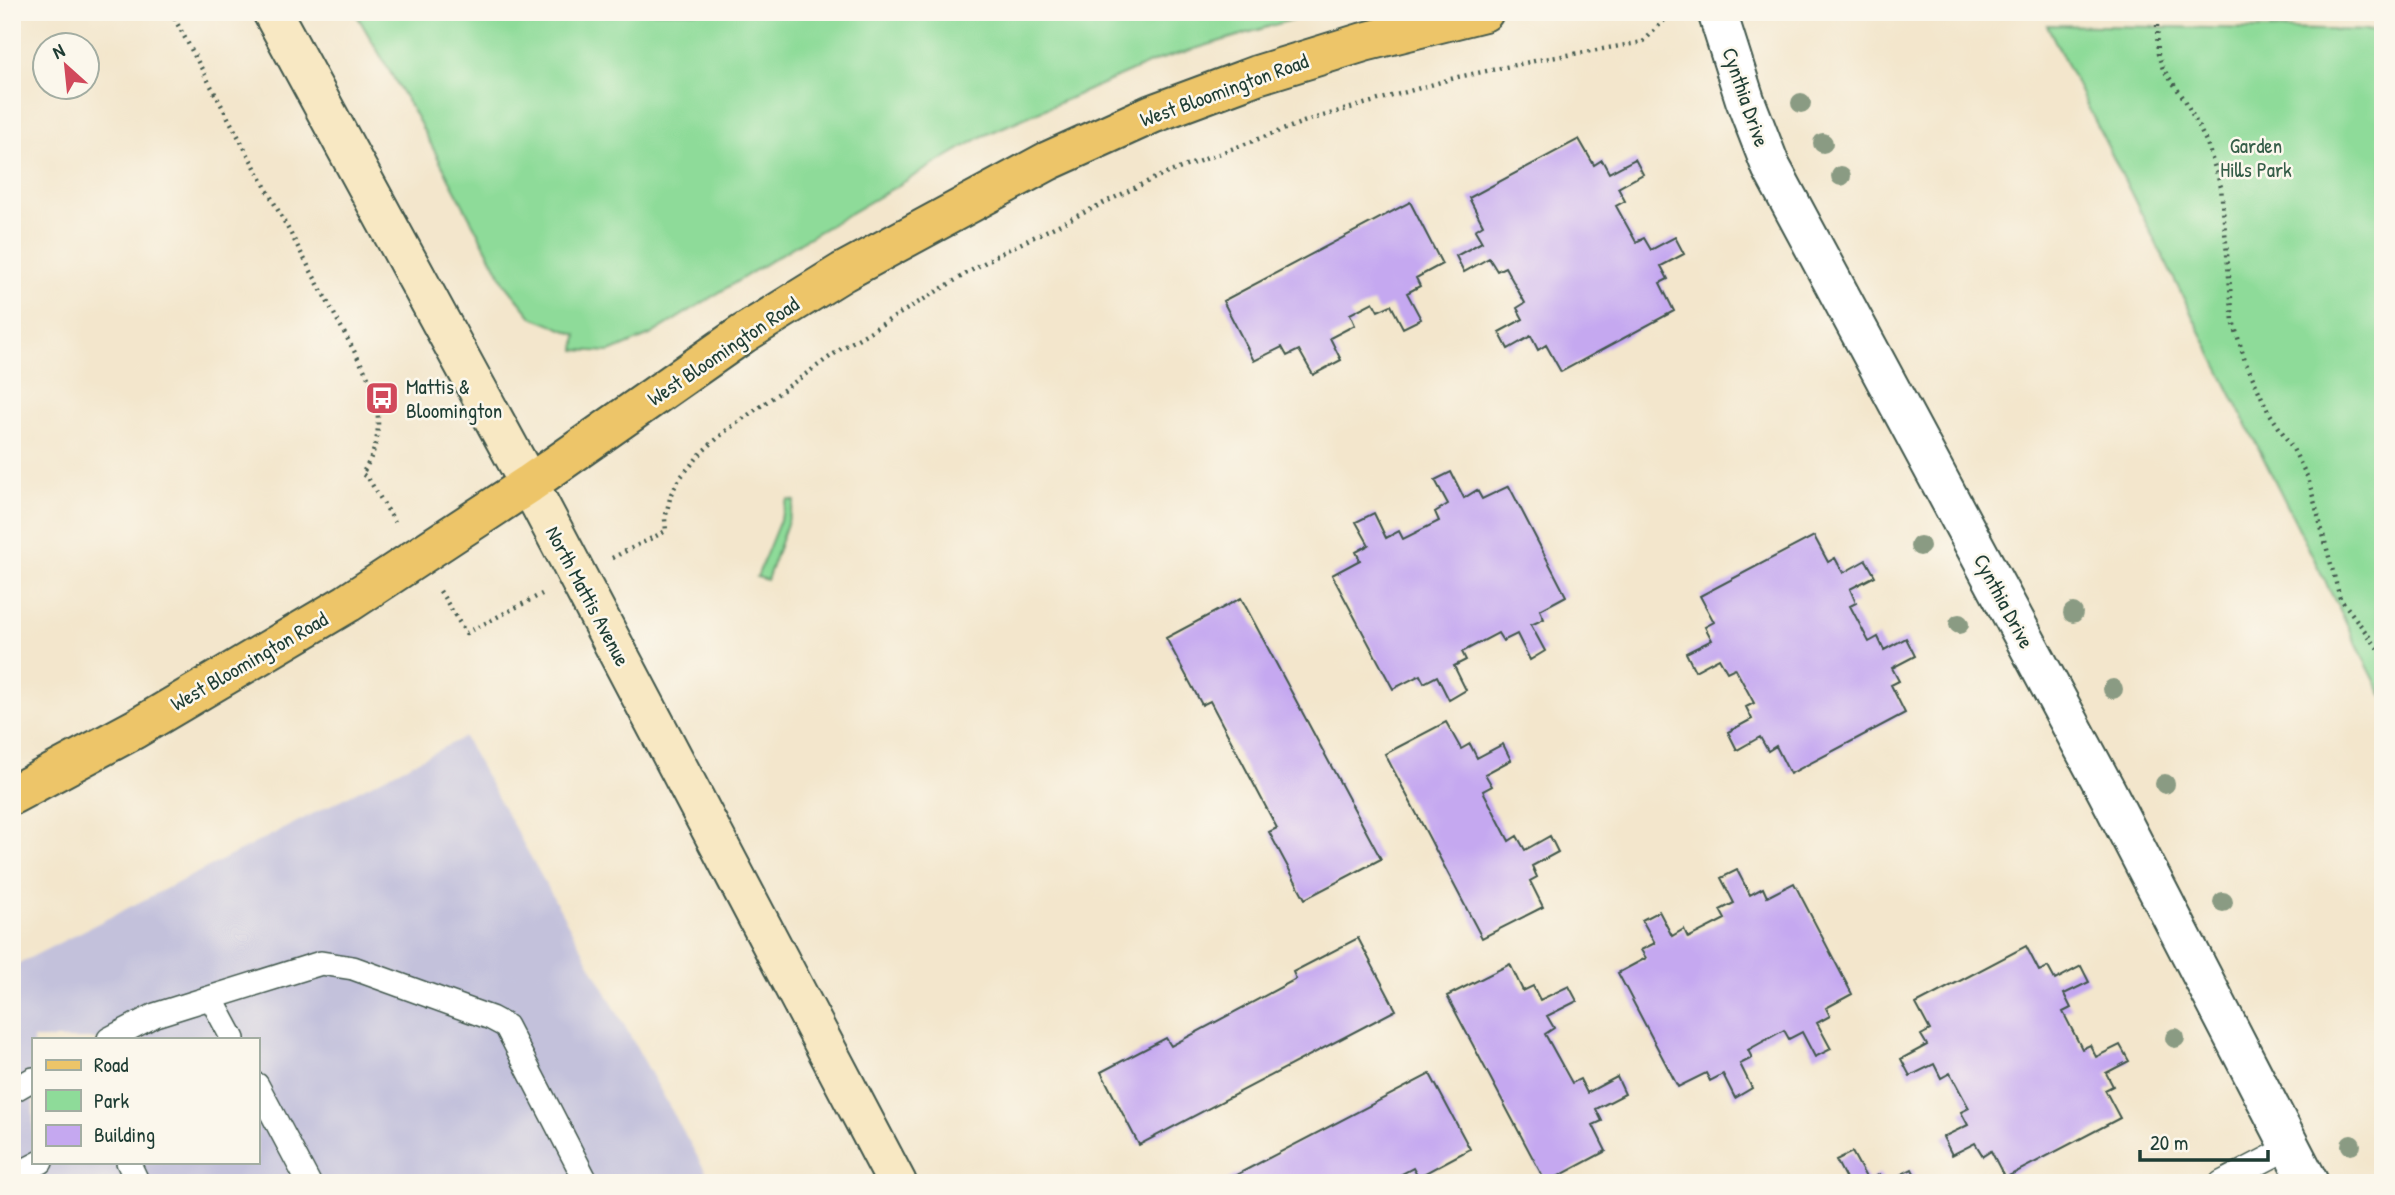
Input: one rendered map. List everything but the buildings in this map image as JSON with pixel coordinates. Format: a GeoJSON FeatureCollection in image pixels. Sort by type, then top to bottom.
{"type":"FeatureCollection","features":[{"type":"Feature","properties":{"kind":"main road","name":"North Mattis Avenue"},"geometry":{"type":"LineString","coordinates":[[272,12],[529,484],[897,1183]]}},
{"type":"Feature","properties":{"kind":"main road","name":"West Bloomington Road"},"geometry":{"type":"LineString","coordinates":[[12,795],[135,729],[348,603],[529,484],[743,334],[843,272],[1048,162],[1152,114],[1257,75],[1364,42],[1484,12]]}},
{"type":"Feature","properties":{"kind":"street","name":"Cynthia Drive"},"geometry":{"type":"LineString","coordinates":[[1717,12],[1745,100],[1771,167],[2107,792],[2309,1183]]}},
{"type":"Feature","properties":{"kind":"lane"},"geometry":{"type":"LineString","coordinates":[[111,1038],[155,1015],[321,964],[354,968],[491,1018],[506,1026],[587,1183]]}},
{"type":"Feature","properties":{"kind":"lane"},"geometry":{"type":"LineString","coordinates":[[211,998],[232,1038]]}},
{"type":"Feature","properties":{"kind":"lane"},"geometry":{"type":"LineString","coordinates":[[12,1091],[32,1080]]}},
{"type":"Feature","properties":{"kind":"lane"},"geometry":{"type":"LineString","coordinates":[[259,1089],[309,1183]]}},
{"type":"Feature","properties":{"kind":"lane"},"geometry":{"type":"LineString","coordinates":[[2221,1183],[2290,1147]]}},
{"type":"Feature","properties":{"kind":"lane"},"geometry":{"type":"LineString","coordinates":[[12,1177],[37,1164]]}},
{"type":"Feature","properties":{"kind":"lane"},"geometry":{"type":"LineString","coordinates":[[129,1164],[138,1183]]}},
{"type":"Feature","properties":{"kind":"path"},"geometry":{"type":"LineString","coordinates":[[171,12],[373,386],[378,419],[377,439],[373,456],[362,474],[368,478]]}},
{"type":"Feature","properties":{"kind":"path"},"geometry":{"type":"LineString","coordinates":[[666,531],[664,519],[667,507],[679,479],[703,451],[727,430],[841,349],[999,254],[1157,177],[1297,124],[1458,77],[1643,42],[1672,12]]}},
{"type":"Feature","properties":{"kind":"path"},"geometry":{"type":"LineString","coordinates":[[2157,24],[2158,54],[2163,69],[2185,100],[2207,143],[2221,187],[2233,321],[2245,362],[2268,411],[2292,447],[2308,478],[2340,597],[2383,655]]}},
{"type":"Feature","properties":{"kind":"shaded area"},"geometry":{"type":"Polygon","coordinates":[[[464,737],[712,1183],[12,1183],[12,967],[464,737]]]}},
{"type":"Feature","properties":{"kind":"green space"},"geometry":{"type":"Polygon","coordinates":[[[355,12],[1317,12],[1155,61],[983,136],[801,242],[650,335],[610,352],[575,350],[577,335],[532,317],[505,284],[417,118],[355,12]]]}},
{"type":"Feature","properties":{"kind":"green space","name":"Garden Hills Park"},"geometry":{"type":"Polygon","coordinates":[[[2047,25],[2383,31],[2383,697],[2047,25]]]}},
{"type":"Feature","properties":{"kind":"green space"},"geometry":{"type":"Polygon","coordinates":[[[788,500],[795,501],[767,580],[757,577],[788,500]]]}},
{"type":"Feature","properties":{"kind":"place","name":"Mattis & Bloomington"},"geometry":{"type":"Point","coordinates":[382,398]}}]}
